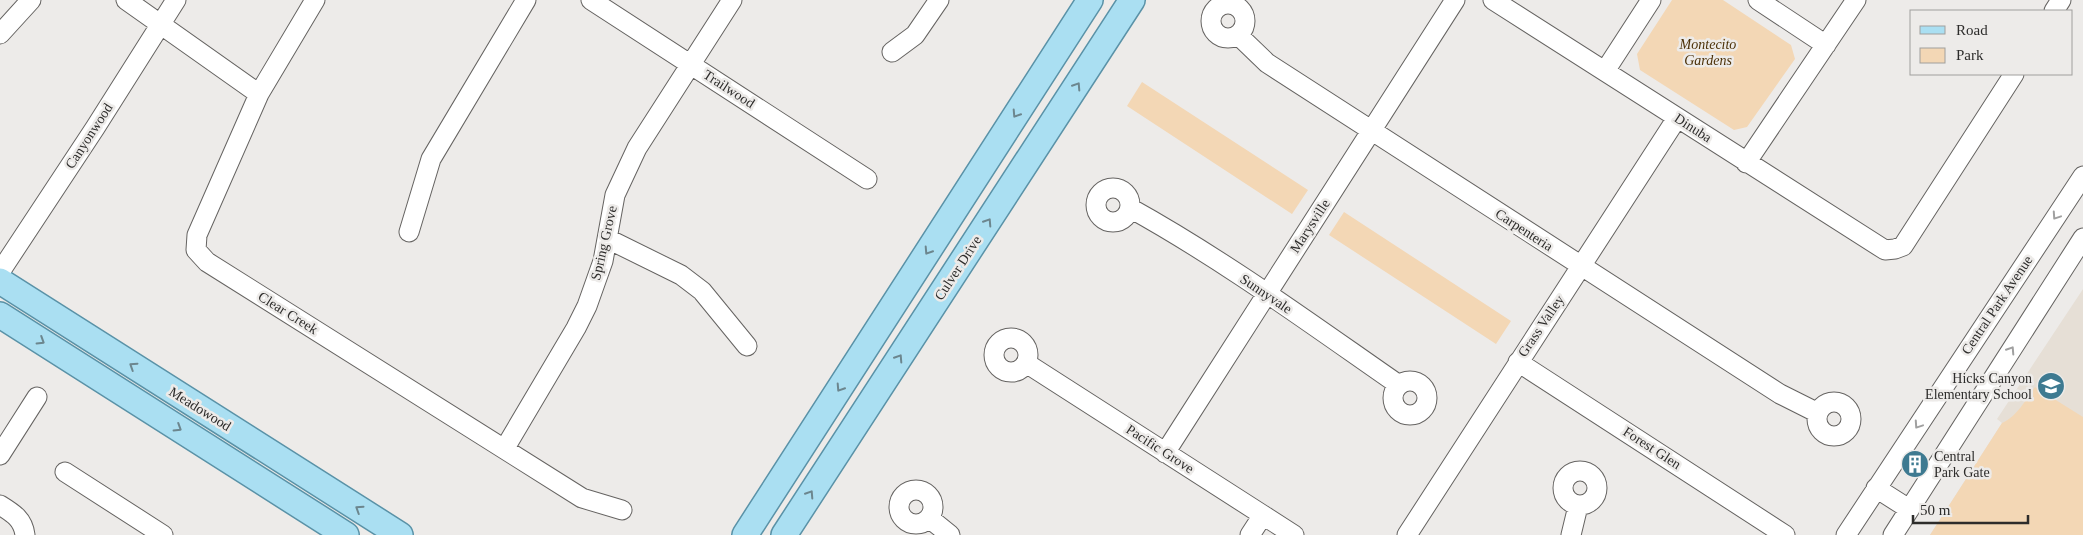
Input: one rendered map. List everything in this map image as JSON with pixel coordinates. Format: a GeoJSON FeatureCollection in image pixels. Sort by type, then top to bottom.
{"type":"FeatureCollection","features":[{"type":"Feature","properties":{"kind":"main road"},"geometry":{"type":"LineString","coordinates":[[745,535],[1090,0]]}},
{"type":"Feature","properties":{"kind":"main road","name":"Culver Drive"},"geometry":{"type":"LineString","coordinates":[[784,535],[1132,0]]}},
{"type":"Feature","properties":{"kind":"main road","name":"Meadowood"},"geometry":{"type":"LineString","coordinates":[[0,281],[400,535]]}},
{"type":"Feature","properties":{"kind":"main road","name":"Meadowood"},"geometry":{"type":"LineString","coordinates":[[0,315],[336,532]]}},
{"type":"Feature","properties":{"kind":"street"},"geometry":{"type":"LineString","coordinates":[[0,34],[32,0]]}},
{"type":"Feature","properties":{"kind":"street"},"geometry":{"type":"LineString","coordinates":[[126,0],[259,94]]}},
{"type":"Feature","properties":{"kind":"street","name":"Canyonwood"},"geometry":{"type":"LineString","coordinates":[[0,272],[95,128],[176,0]]}},
{"type":"Feature","properties":{"kind":"street","name":"Clear Creek"},"geometry":{"type":"LineString","coordinates":[[314,0],[259,94],[197,235],[196,250],[207,262],[582,498],[622,510]]}},
{"type":"Feature","properties":{"kind":"street"},"geometry":{"type":"LineString","coordinates":[[409,232],[431,159],[526,0]]}},
{"type":"Feature","properties":{"kind":"street","name":"Trailwood"},"geometry":{"type":"LineString","coordinates":[[591,0],[867,179]]}},
{"type":"Feature","properties":{"kind":"street","name":"Spring Grove"},"geometry":{"type":"LineString","coordinates":[[505,448],[580,320],[603,261],[615,195],[637,148],[732,0]]}},
{"type":"Feature","properties":{"kind":"street"},"geometry":{"type":"LineString","coordinates":[[892,52],[915,36],[939,0]]}},
{"type":"Feature","properties":{"kind":"street","name":"Marysville"},"geometry":{"type":"LineString","coordinates":[[1165,453],[1455,0]]}},
{"type":"Feature","properties":{"kind":"street","name":"Dinuba"},"geometry":{"type":"LineString","coordinates":[[1493,0],[1874,245],[1885,250],[1902,246],[2013,75]]}},
{"type":"Feature","properties":{"kind":"street"},"geometry":{"type":"LineString","coordinates":[[1605,71],[1652,0]]}},
{"type":"Feature","properties":{"kind":"street"},"geometry":{"type":"LineString","coordinates":[[1758,0],[1826,45]]}},
{"type":"Feature","properties":{"kind":"street"},"geometry":{"type":"LineString","coordinates":[[1746,163],[1856,0]]}},
{"type":"Feature","properties":{"kind":"street","name":"Carpenteria"},"geometry":{"type":"LineString","coordinates":[[1238,36],[1267,63],[1780,394],[1818,413]]}},
{"type":"Feature","properties":{"kind":"street","name":"Grass Valley"},"geometry":{"type":"LineString","coordinates":[[1407,535],[1677,118]]}},
{"type":"Feature","properties":{"kind":"street","name":"Central Park Avenue"},"geometry":{"type":"LineString","coordinates":[[1846,535],[2083,176]]}},
{"type":"Feature","properties":{"kind":"street","name":"Sunnyvale"},"geometry":{"type":"LineString","coordinates":[[1130,208],[1267,293],[1399,385]]}},
{"type":"Feature","properties":{"kind":"street"},"geometry":{"type":"LineString","coordinates":[[1892,535],[2083,238]]}},
{"type":"Feature","properties":{"kind":"street"},"geometry":{"type":"LineString","coordinates":[[608,239],[681,275],[702,291],[747,346]]}},
{"type":"Feature","properties":{"kind":"street","name":"Forest Glen"},"geometry":{"type":"LineString","coordinates":[[1518,362],[1785,535]]}},
{"type":"Feature","properties":{"kind":"street","name":"Pacific Grove"},"geometry":{"type":"LineString","coordinates":[[1026,364],[1294,535]]}},
{"type":"Feature","properties":{"kind":"street"},"geometry":{"type":"LineString","coordinates":[[0,455],[37,397]]}},
{"type":"Feature","properties":{"kind":"street"},"geometry":{"type":"LineString","coordinates":[[64,472],[161,534]]}},
{"type":"Feature","properties":{"kind":"street"},"geometry":{"type":"LineString","coordinates":[[1876,488],[1910,509]]}},
{"type":"Feature","properties":{"kind":"street"},"geometry":{"type":"LineString","coordinates":[[0,505],[16,515],[26,535]]}},
{"type":"Feature","properties":{"kind":"street"},"geometry":{"type":"LineString","coordinates":[[1570,535],[1578,506]]}},
{"type":"Feature","properties":{"kind":"street"},"geometry":{"type":"LineString","coordinates":[[1250,535],[1263,515]]}},
{"type":"Feature","properties":{"kind":"street"},"geometry":{"type":"LineString","coordinates":[[929,518],[950,535]]}},
{"type":"Feature","properties":{"kind":"shaded area","name":"Hicks Canyon Elementary School"},"geometry":{"type":"Polygon","coordinates":[[[2083,289],[2083,535],[1930,535],[2002,423],[1997,419],[2083,289]]]}},
{"type":"Feature","properties":{"kind":"green space","name":"Montecito Gardens"},"geometry":{"type":"Polygon","coordinates":[[[1672,0],[1723,0],[1791,45],[1795,59],[1747,127],[1734,130],[1640,70],[1637,54],[1672,0]]]}},
{"type":"Feature","properties":{"kind":"green space"},"geometry":{"type":"Polygon","coordinates":[[[1142,82],[1308,190],[1292,214],[1127,106],[1142,82]]]}},
{"type":"Feature","properties":{"kind":"green space"},"geometry":{"type":"Polygon","coordinates":[[[1344,212],[1511,321],[1496,344],[1329,235],[1344,212]]]}},
{"type":"Feature","properties":{"kind":"green space","name":"Hicks Canyon Elementary School"},"geometry":{"type":"Polygon","coordinates":[[[2035,387],[2083,417],[2083,535],[1930,535],[2002,423],[2017,412],[2035,387]]]}},
{"type":"Feature","properties":{"kind":"place","name":"Hicks Canyon Elementary School"},"geometry":{"type":"Point","coordinates":[2051,386]}},
{"type":"Feature","properties":{"kind":"place","name":"Central Park Gate"},"geometry":{"type":"Point","coordinates":[1915,464]}}]}
